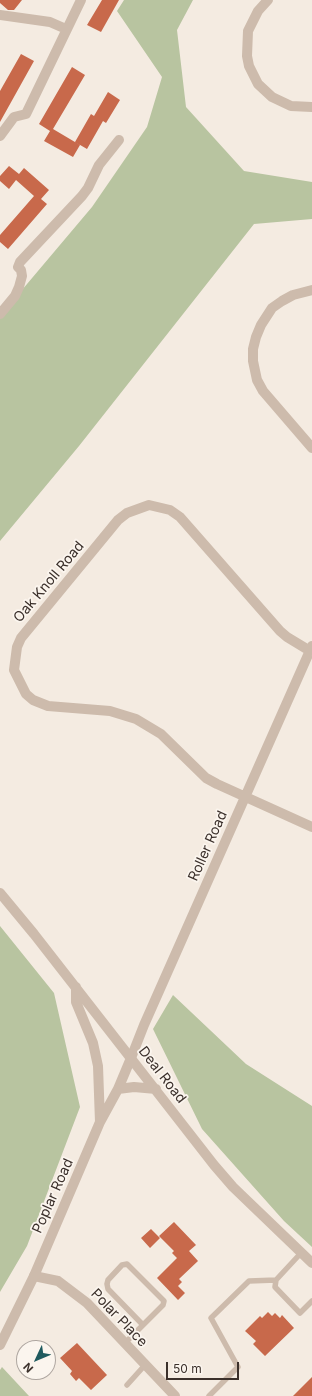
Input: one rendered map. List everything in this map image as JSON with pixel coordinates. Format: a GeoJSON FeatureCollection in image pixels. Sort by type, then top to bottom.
{"type":"FeatureCollection","features":[{"type":"Feature","properties":{"kind":"street"},"geometry":{"type":"LineString","coordinates":[[0,136],[14,117],[26,114],[81,0]]}},
{"type":"Feature","properties":{"kind":"street"},"geometry":{"type":"LineString","coordinates":[[268,0],[258,11],[248,31],[247,56],[249,66],[258,84],[272,97],[291,106],[312,107]]}},
{"type":"Feature","properties":{"kind":"street"},"geometry":{"type":"LineString","coordinates":[[0,15],[50,22],[66,29]]}},
{"type":"Feature","properties":{"kind":"street"},"geometry":{"type":"LineString","coordinates":[[0,314],[15,296],[19,287],[22,276],[21,270],[18,267],[20,262],[82,196],[88,188],[99,165],[119,140]]}},
{"type":"Feature","properties":{"kind":"street"},"geometry":{"type":"LineString","coordinates":[[312,290],[293,295],[272,308],[261,325],[253,348],[255,374],[263,391],[312,448]]}},
{"type":"Feature","properties":{"kind":"street","name":"Oak Knoll Road"},"geometry":{"type":"LineString","coordinates":[[311,649],[287,637],[280,631],[180,517],[170,510],[149,505],[127,513],[118,520],[21,638],[17,646],[14,670],[26,694],[33,700],[48,706],[110,712],[136,719],[161,734],[206,778],[312,827]]}},
{"type":"Feature","properties":{"kind":"street","name":"Roller Road"},"geometry":{"type":"LineString","coordinates":[[131,1058],[144,1025],[311,649]]}},
{"type":"Feature","properties":{"kind":"street","name":"Deal Road"},"geometry":{"type":"LineString","coordinates":[[0,893],[76,987],[214,1165],[234,1187],[312,1263]]}},
{"type":"Feature","properties":{"kind":"street"},"geometry":{"type":"LineString","coordinates":[[76,987],[76,1002],[94,1046],[98,1066],[100,1122]]}},
{"type":"Feature","properties":{"kind":"street","name":"Poplar Road"},"geometry":{"type":"LineString","coordinates":[[0,1345],[34,1276],[100,1122],[118,1089],[131,1058]]}},
{"type":"Feature","properties":{"kind":"street"},"geometry":{"type":"LineString","coordinates":[[118,1089],[134,1087],[156,1089]]}},
{"type":"Feature","properties":{"kind":"street","name":"Polar Place"},"geometry":{"type":"LineString","coordinates":[[34,1276],[58,1280],[87,1303],[175,1396]]}},
{"type":"Feature","properties":{"kind":"lane"},"geometry":{"type":"LineString","coordinates":[[301,1253],[276,1280],[275,1287],[300,1313],[312,1301]]}},
{"type":"Feature","properties":{"kind":"lane"},"geometry":{"type":"LineString","coordinates":[[124,1343],[143,1325],[163,1304],[164,1301],[127,1264],[122,1265],[108,1280],[108,1288],[143,1325]]}},
{"type":"Feature","properties":{"kind":"lane"},"geometry":{"type":"LineString","coordinates":[[209,1396],[238,1367],[211,1318],[249,1281],[276,1280]]}},
{"type":"Feature","properties":{"kind":"lane"},"geometry":{"type":"LineString","coordinates":[[127,1385],[145,1365]]}},
{"type":"Feature","properties":{"kind":"green space"},"geometry":{"type":"Polygon","coordinates":[[[124,0],[193,0],[177,30],[186,107],[244,171],[312,182],[312,219],[254,224],[79,446],[0,541],[0,316],[92,207],[147,127],[162,77],[117,11],[124,0]]]}},
{"type":"Feature","properties":{"kind":"green space"},"geometry":{"type":"Polygon","coordinates":[[[0,926],[54,993],[80,1107],[27,1246],[0,1292],[0,926]]]}},
{"type":"Feature","properties":{"kind":"green space"},"geometry":{"type":"Polygon","coordinates":[[[173,995],[246,1064],[312,1106],[312,1247],[284,1221],[202,1129],[153,1029],[173,995]]]}},
{"type":"Feature","properties":{"kind":"green space"},"geometry":{"type":"Polygon","coordinates":[[[2,1367],[29,1396],[0,1396],[0,1370],[2,1367]]]}},
{"type":"Feature","properties":{"kind":"building"},"geometry":{"type":"Polygon","coordinates":[[[0,0],[22,0],[14,10],[8,10],[0,3],[0,0]]]}},
{"type":"Feature","properties":{"kind":"building"},"geometry":{"type":"Polygon","coordinates":[[[102,0],[119,0],[101,32],[87,25],[102,0]]]}},
{"type":"Feature","properties":{"kind":"building"},"geometry":{"type":"Polygon","coordinates":[[[21,54],[34,61],[0,122],[0,91],[21,54]]]}},
{"type":"Feature","properties":{"kind":"building"},"geometry":{"type":"Polygon","coordinates":[[[72,67],[85,75],[53,129],[80,145],[73,157],[44,141],[50,131],[39,124],[72,67]]]}},
{"type":"Feature","properties":{"kind":"building"},"geometry":{"type":"Polygon","coordinates":[[[108,92],[120,100],[106,123],[103,121],[87,149],[75,142],[91,114],[94,116],[108,92]]]}},
{"type":"Feature","properties":{"kind":"building"},"geometry":{"type":"Polygon","coordinates":[[[9,166],[19,174],[24,168],[49,190],[41,199],[47,204],[8,249],[0,242],[0,235],[34,196],[16,180],[9,189],[0,181],[0,176],[9,166]]]}},
{"type":"Feature","properties":{"kind":"building"},"geometry":{"type":"Polygon","coordinates":[[[174,1222],[196,1245],[189,1251],[198,1261],[179,1279],[182,1282],[178,1286],[185,1293],[178,1300],[157,1278],[177,1258],[172,1253],[174,1251],[159,1236],[174,1222]]]}},
{"type":"Feature","properties":{"kind":"building"},"geometry":{"type":"Polygon","coordinates":[[[151,1229],[160,1238],[150,1248],[141,1238],[151,1229]]]}},
{"type":"Feature","properties":{"kind":"building"},"geometry":{"type":"Polygon","coordinates":[[[268,1312],[272,1316],[275,1313],[280,1318],[282,1315],[294,1328],[265,1356],[253,1344],[256,1341],[245,1331],[260,1316],[262,1318],[268,1312]]]}},
{"type":"Feature","properties":{"kind":"building"},"geometry":{"type":"Polygon","coordinates":[[[77,1343],[107,1375],[91,1390],[79,1378],[76,1381],[70,1374],[72,1371],[60,1358],[77,1343]]]}},
{"type":"Feature","properties":{"kind":"building"},"geometry":{"type":"Polygon","coordinates":[[[312,1377],[312,1396],[293,1396],[312,1377]]]}}]}
